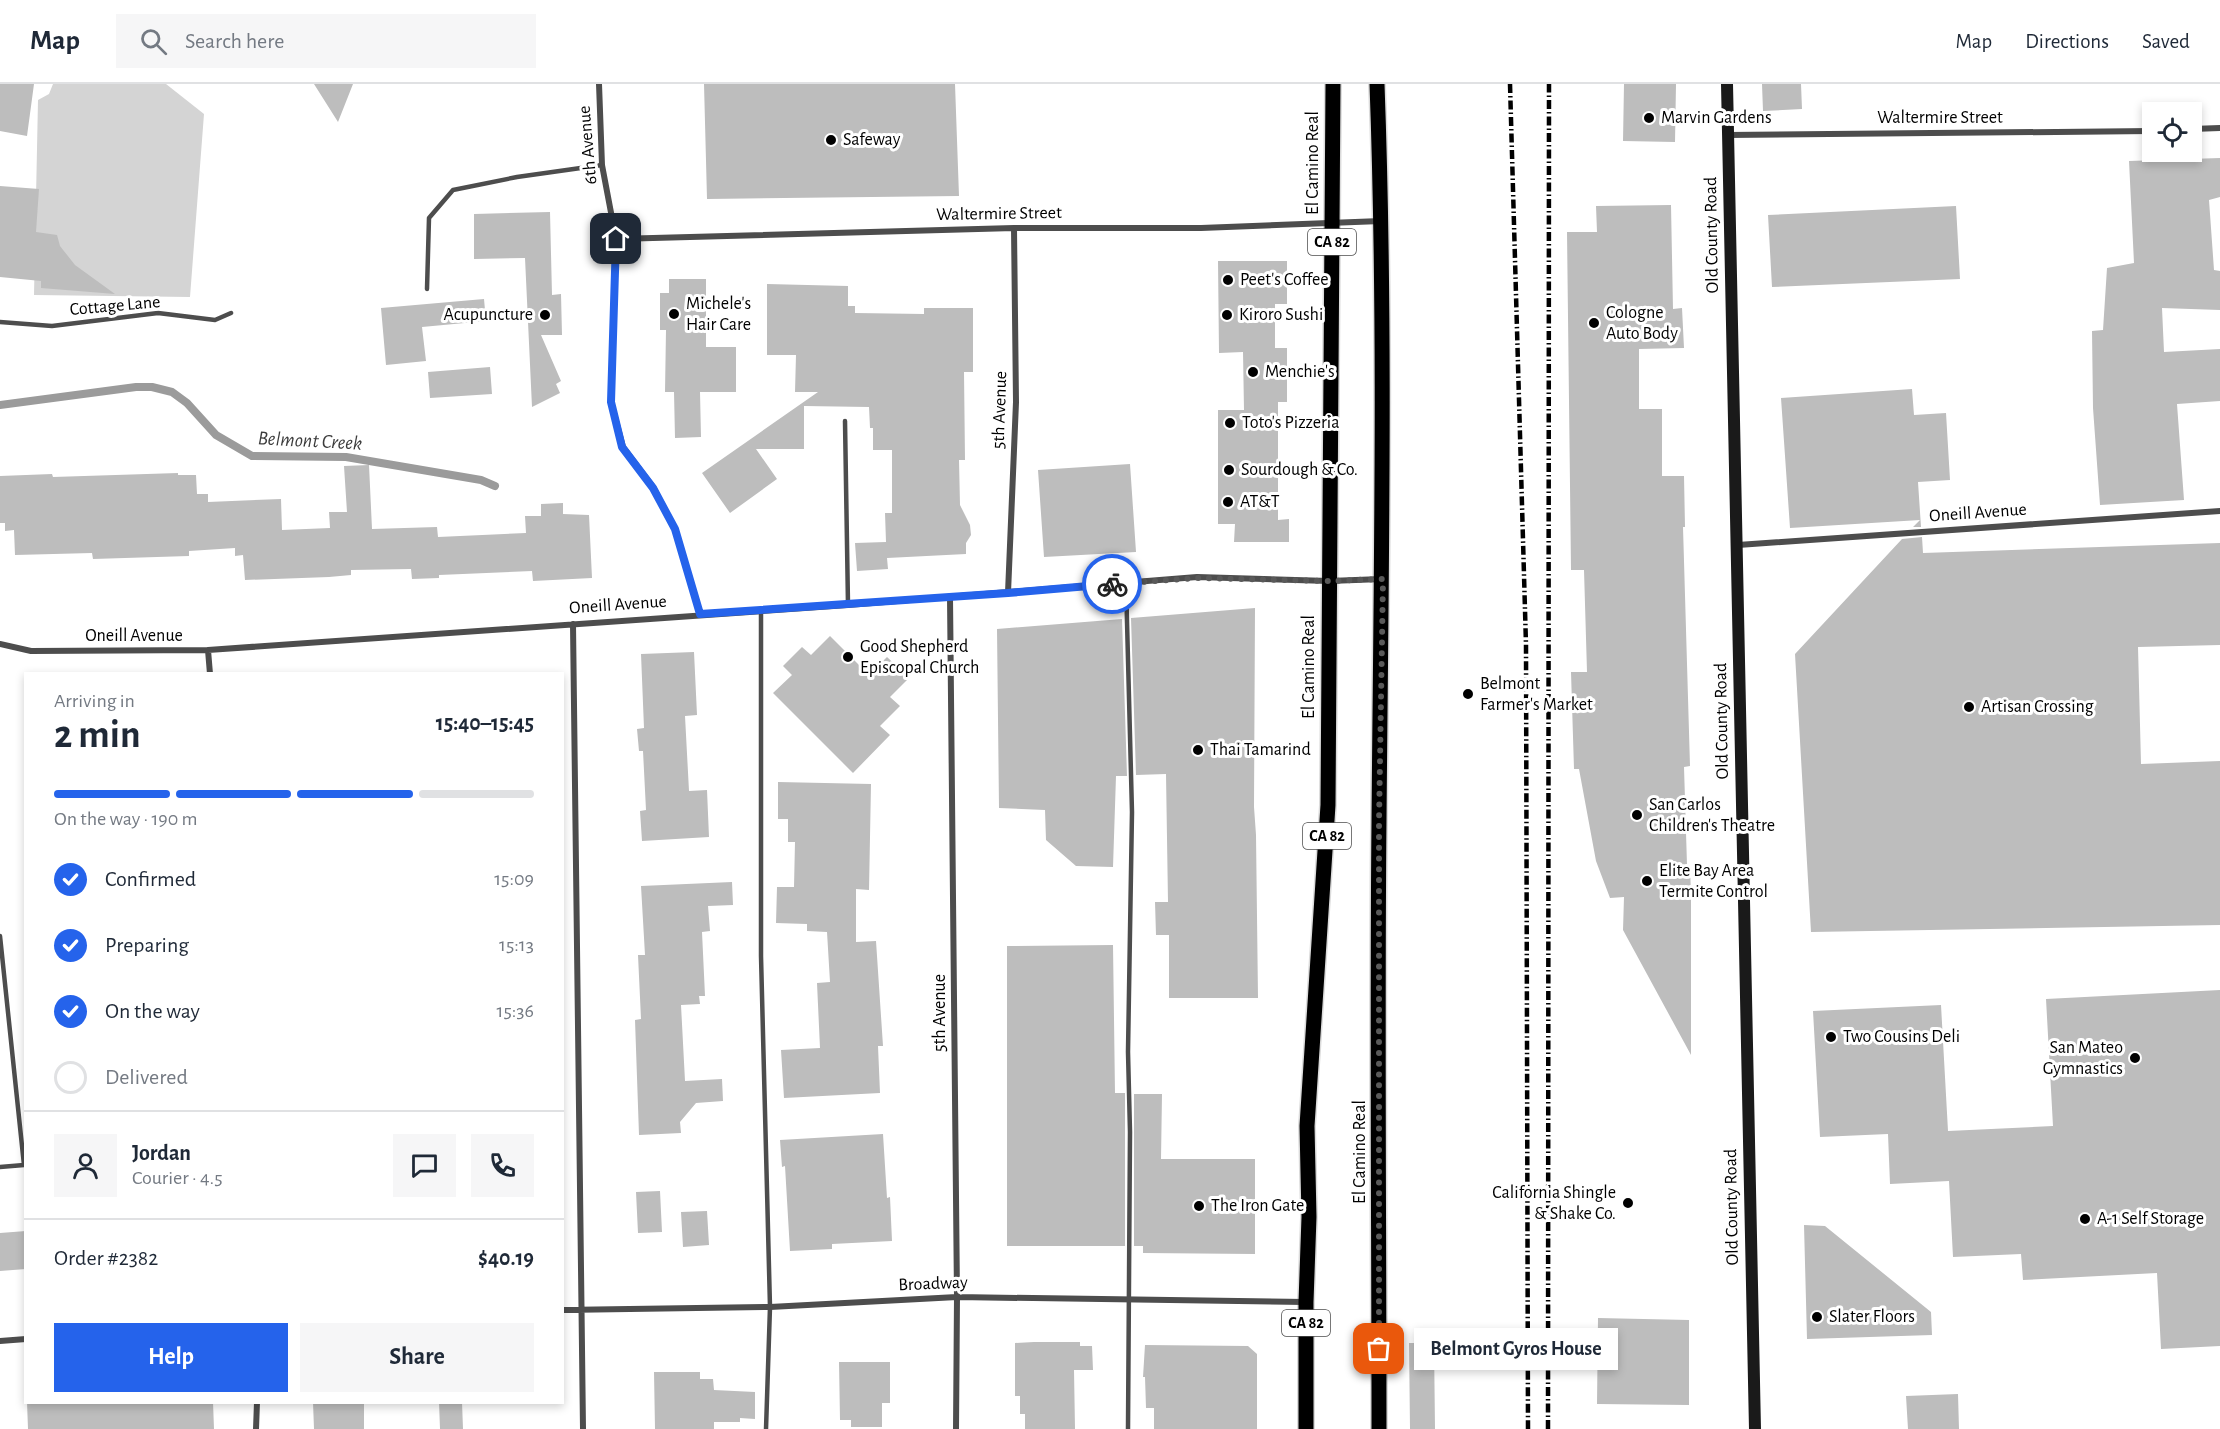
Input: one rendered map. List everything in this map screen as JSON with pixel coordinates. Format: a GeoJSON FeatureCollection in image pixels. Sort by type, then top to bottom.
{"type":"FeatureCollection","features":[{"type":"Feature","properties":{"kind":"main road","name":"El Camino Real"},"geometry":{"type":"LineString","coordinates":[[1306,1429],[1308,1090],[1328,805],[1333,84]]}},
{"type":"Feature","properties":{"kind":"main road","name":"El Camino Real"},"geometry":{"type":"LineString","coordinates":[[1377,84],[1382,220],[1383,579],[1379,822],[1380,1429]]}},
{"type":"Feature","properties":{"kind":"main road","name":"Old County Road"},"geometry":{"type":"LineString","coordinates":[[1727,84],[1755,1429]]}},
{"type":"Feature","properties":{"kind":"street","name":"6th Avenue"},"geometry":{"type":"LineString","coordinates":[[599,84],[602,165],[616,239],[611,402],[622,447],[653,488],[675,529],[700,614]]}},
{"type":"Feature","properties":{"kind":"street"},"geometry":{"type":"LineString","coordinates":[[2202,129],[2220,128]]}},
{"type":"Feature","properties":{"kind":"street","name":"Waltermire Street"},"geometry":{"type":"LineString","coordinates":[[1727,135],[2142,130]]}},
{"type":"Feature","properties":{"kind":"street","name":"Waltermire Street"},"geometry":{"type":"LineString","coordinates":[[616,239],[1014,228],[1201,228],[1382,220]]}},
{"type":"Feature","properties":{"kind":"street","name":"5th Avenue"},"geometry":{"type":"LineString","coordinates":[[1008,593],[1016,386],[1014,228]]}},
{"type":"Feature","properties":{"kind":"street","name":"Oneill Avenue"},"geometry":{"type":"LineString","coordinates":[[1738,545],[2220,511]]}},
{"type":"Feature","properties":{"kind":"street","name":"Oneill Avenue"},"geometry":{"type":"LineString","coordinates":[[0,644],[30,651],[208,650],[1197,578],[1329,581],[1383,579]]}},
{"type":"Feature","properties":{"kind":"street","name":"5th Avenue"},"geometry":{"type":"LineString","coordinates":[[950,597],[957,1297],[956,1429]]}},
{"type":"Feature","properties":{"kind":"street"},"geometry":{"type":"LineString","coordinates":[[573,624],[583,1429]]}},
{"type":"Feature","properties":{"kind":"street"},"geometry":{"type":"LineString","coordinates":[[208,650],[210,672]]}},
{"type":"Feature","properties":{"kind":"street","name":"Broadway"},"geometry":{"type":"LineString","coordinates":[[564,1310],[770,1307],[957,1297],[1306,1302]]}},
{"type":"Feature","properties":{"kind":"street"},"geometry":{"type":"LineString","coordinates":[[0,1341],[24,1339]]}},
{"type":"Feature","properties":{"kind":"street"},"geometry":{"type":"LineString","coordinates":[[256,1429],[257,1404]]}},
{"type":"Feature","properties":{"kind":"lane"},"geometry":{"type":"LineString","coordinates":[[427,288],[429,218],[453,190],[517,177],[602,165]]}},
{"type":"Feature","properties":{"kind":"lane","name":"Cottage Lane"},"geometry":{"type":"LineString","coordinates":[[0,322],[52,326],[158,314],[215,320],[231,313]]}},
{"type":"Feature","properties":{"kind":"lane"},"geometry":{"type":"LineString","coordinates":[[845,421],[848,605]]}},
{"type":"Feature","properties":{"kind":"lane"},"geometry":{"type":"LineString","coordinates":[[1126,583],[1132,812],[1128,1052],[1130,1132],[1128,1429]]}},
{"type":"Feature","properties":{"kind":"lane"},"geometry":{"type":"LineString","coordinates":[[761,610],[762,956],[770,1307],[766,1429]]}},
{"type":"Feature","properties":{"kind":"lane"},"geometry":{"type":"LineString","coordinates":[[0,936],[24,1156]]}},
{"type":"Feature","properties":{"kind":"lane"},"geometry":{"type":"LineString","coordinates":[[0,1167],[24,1165]]}},
{"type":"Feature","properties":{"kind":"shaded area"},"geometry":{"type":"Polygon","coordinates":[[[53,84],[166,84],[204,114],[190,297],[34,295],[38,100],[49,94],[53,84]]]}},
{"type":"Feature","properties":{"kind":"building"},"geometry":{"type":"Polygon","coordinates":[[[0,84],[34,84],[27,136],[0,131],[0,84]]]}},
{"type":"Feature","properties":{"kind":"building"},"geometry":{"type":"Polygon","coordinates":[[[314,84],[353,84],[338,122],[314,84]]]}},
{"type":"Feature","properties":{"kind":"building","name":"Safeway"},"geometry":{"type":"Polygon","coordinates":[[[704,84],[955,84],[959,196],[707,199],[704,84]]]}},
{"type":"Feature","properties":{"kind":"building","name":"Marvin Gardens"},"geometry":{"type":"Polygon","coordinates":[[[1624,84],[1676,84],[1675,142],[1623,141],[1624,84]]]}},
{"type":"Feature","properties":{"kind":"building"},"geometry":{"type":"Polygon","coordinates":[[[1762,84],[1801,84],[1802,109],[1763,111],[1762,84]]]}},
{"type":"Feature","properties":{"kind":"building"},"geometry":{"type":"Polygon","coordinates":[[[2220,158],[2220,197],[2209,200],[2214,270],[2220,271],[2220,310],[2162,308],[2164,352],[2220,349],[2220,401],[2177,404],[2184,500],[2100,505],[2093,408],[2092,331],[2103,330],[2107,268],[2134,263],[2129,161],[2202,162],[2202,159],[2220,158]]]}},
{"type":"Feature","properties":{"kind":"building"},"geometry":{"type":"Polygon","coordinates":[[[0,186],[39,189],[36,232],[57,235],[60,246],[75,265],[115,294],[41,288],[41,281],[0,277],[0,186]]]}},
{"type":"Feature","properties":{"kind":"building"},"geometry":{"type":"Polygon","coordinates":[[[1671,205],[1673,309],[1682,308],[1684,348],[1639,349],[1639,409],[1662,409],[1662,476],[1684,476],[1685,527],[1683,527],[1690,766],[1684,767],[1687,865],[1690,865],[1691,896],[1691,1055],[1623,930],[1624,897],[1610,898],[1596,861],[1579,769],[1574,769],[1571,672],[1587,672],[1584,570],[1571,570],[1567,232],[1597,232],[1596,206],[1671,205]]]}},
{"type":"Feature","properties":{"kind":"building"},"geometry":{"type":"Polygon","coordinates":[[[1956,206],[1960,279],[1772,287],[1768,215],[1956,206]]]}},
{"type":"Feature","properties":{"kind":"building"},"geometry":{"type":"Polygon","coordinates":[[[550,212],[552,295],[561,294],[562,335],[541,335],[561,381],[556,384],[560,393],[532,407],[525,258],[474,259],[474,214],[550,212]]]}},
{"type":"Feature","properties":{"kind":"building"},"geometry":{"type":"Polygon","coordinates":[[[1218,261],[1287,261],[1287,304],[1275,304],[1275,348],[1287,348],[1287,402],[1278,402],[1278,520],[1289,519],[1289,542],[1234,542],[1235,524],[1218,524],[1218,410],[1244,410],[1243,352],[1219,353],[1218,261]]]}},
{"type":"Feature","properties":{"kind":"building"},"geometry":{"type":"Polygon","coordinates":[[[669,279],[706,279],[706,347],[736,347],[736,392],[700,392],[701,437],[675,438],[674,392],[665,392],[666,330],[660,330],[660,293],[669,293],[669,279]]]}},
{"type":"Feature","properties":{"kind":"building"},"geometry":{"type":"Polygon","coordinates":[[[767,284],[848,286],[848,306],[855,306],[855,313],[924,314],[924,308],[973,308],[973,372],[964,372],[965,460],[959,460],[960,505],[970,525],[971,535],[966,543],[966,554],[887,558],[888,569],[857,571],[855,543],[886,542],[885,513],[892,513],[892,450],[873,450],[873,428],[870,428],[869,407],[804,406],[804,449],[756,449],[777,479],[730,513],[702,473],[818,392],[795,392],[796,355],[767,355],[767,284]]]}},
{"type":"Feature","properties":{"kind":"building"},"geometry":{"type":"Polygon","coordinates":[[[484,299],[486,321],[422,327],[426,361],[386,365],[381,308],[484,299]]]}},
{"type":"Feature","properties":{"kind":"building"},"geometry":{"type":"Polygon","coordinates":[[[490,367],[492,394],[430,398],[428,372],[490,367]]]}},
{"type":"Feature","properties":{"kind":"building"},"geometry":{"type":"Polygon","coordinates":[[[1912,389],[1914,415],[1946,413],[1950,480],[1918,482],[1921,527],[1913,527],[1920,520],[1790,528],[1781,398],[1912,389]]]}},
{"type":"Feature","properties":{"kind":"building"},"geometry":{"type":"Polygon","coordinates":[[[1130,464],[1136,552],[1044,557],[1038,470],[1130,464]]]}},
{"type":"Feature","properties":{"kind":"building"},"geometry":{"type":"Polygon","coordinates":[[[369,465],[372,529],[437,527],[438,537],[526,533],[525,516],[541,516],[541,504],[563,503],[563,514],[589,515],[592,578],[533,581],[532,571],[439,575],[439,578],[412,579],[411,569],[351,570],[351,575],[245,580],[243,555],[235,556],[235,548],[189,551],[189,556],[93,559],[92,553],[15,555],[14,530],[5,531],[5,523],[0,523],[0,476],[52,474],[53,477],[178,473],[178,475],[196,475],[197,494],[208,494],[208,502],[281,499],[282,530],[330,528],[329,512],[347,512],[344,466],[369,465]]]}},
{"type":"Feature","properties":{"kind":"building","name":"Artisan Crossing"},"geometry":{"type":"Polygon","coordinates":[[[1922,537],[1923,553],[2220,543],[2220,645],[2138,647],[2141,764],[2220,761],[2220,925],[1811,932],[1795,654],[1902,539],[1922,537]]]}},
{"type":"Feature","properties":{"kind":"building"},"geometry":{"type":"Polygon","coordinates":[[[1255,608],[1254,807],[1258,998],[1169,998],[1169,935],[1156,935],[1155,902],[1168,902],[1166,774],[1136,775],[1131,618],[1255,608]]]}},
{"type":"Feature","properties":{"kind":"building"},"geometry":{"type":"Polygon","coordinates":[[[1122,619],[1127,776],[1116,776],[1113,867],[1076,866],[1046,840],[1045,810],[999,808],[997,629],[1122,619]]]}},
{"type":"Feature","properties":{"kind":"building"},"geometry":{"type":"Polygon","coordinates":[[[830,636],[869,675],[887,657],[909,678],[890,697],[900,706],[880,726],[890,735],[853,773],[773,693],[792,675],[783,666],[802,647],[811,655],[830,636]]]}},
{"type":"Feature","properties":{"kind":"building"},"geometry":{"type":"Polygon","coordinates":[[[694,652],[697,715],[685,716],[689,791],[707,790],[709,837],[642,841],[640,811],[646,810],[643,751],[639,751],[637,729],[644,728],[641,654],[694,652]]]}},
{"type":"Feature","properties":{"kind":"building"},"geometry":{"type":"Polygon","coordinates":[[[778,782],[871,784],[869,890],[856,889],[856,942],[876,941],[883,1046],[878,1046],[880,1093],[784,1098],[781,1050],[820,1048],[817,983],[830,982],[827,932],[807,931],[807,924],[776,923],[777,887],[794,887],[795,842],[788,842],[788,819],[778,819],[778,782]]]}},
{"type":"Feature","properties":{"kind":"building"},"geometry":{"type":"Polygon","coordinates":[[[732,882],[733,905],[708,906],[710,931],[702,932],[705,996],[699,996],[700,1004],[681,1005],[685,1081],[722,1079],[723,1101],[696,1103],[680,1122],[681,1133],[639,1135],[635,1020],[641,1019],[638,955],[645,955],[641,886],[732,882]]]}},
{"type":"Feature","properties":{"kind":"building"},"geometry":{"type":"Polygon","coordinates":[[[1113,945],[1115,1093],[1125,1093],[1125,1246],[1007,1246],[1007,946],[1113,945]]]}},
{"type":"Feature","properties":{"kind":"building"},"geometry":{"type":"Polygon","coordinates":[[[2220,990],[2220,1346],[2161,1349],[2157,1273],[2023,1280],[2021,1254],[1953,1257],[1949,1181],[1890,1184],[1888,1134],[1820,1137],[1813,1011],[1941,1005],[1948,1131],[2053,1126],[2046,999],[2220,990]]]}},
{"type":"Feature","properties":{"kind":"building","name":"The Iron Gate"},"geometry":{"type":"Polygon","coordinates":[[[1134,1094],[1162,1094],[1161,1159],[1255,1159],[1255,1254],[1143,1253],[1143,1246],[1134,1246],[1134,1094]]]}},
{"type":"Feature","properties":{"kind":"building"},"geometry":{"type":"Polygon","coordinates":[[[883,1134],[892,1241],[832,1244],[832,1249],[790,1251],[785,1166],[782,1167],[780,1140],[883,1134]]]}},
{"type":"Feature","properties":{"kind":"building"},"geometry":{"type":"Polygon","coordinates":[[[660,1191],[662,1232],[638,1233],[636,1192],[660,1191]]]}},
{"type":"Feature","properties":{"kind":"building"},"geometry":{"type":"Polygon","coordinates":[[[707,1211],[709,1245],[683,1247],[681,1212],[707,1211]]]}},
{"type":"Feature","properties":{"kind":"building"},"geometry":{"type":"Polygon","coordinates":[[[1804,1225],[1825,1226],[1931,1312],[1932,1335],[1807,1339],[1804,1225]]]}},
{"type":"Feature","properties":{"kind":"building"},"geometry":{"type":"Polygon","coordinates":[[[24,1231],[24,1269],[0,1271],[0,1233],[24,1231]]]}},
{"type":"Feature","properties":{"kind":"building"},"geometry":{"type":"Polygon","coordinates":[[[1598,1318],[1689,1320],[1689,1405],[1597,1404],[1598,1318]]]}},
{"type":"Feature","properties":{"kind":"building"},"geometry":{"type":"Polygon","coordinates":[[[1080,1342],[1080,1346],[1092,1346],[1093,1370],[1074,1370],[1075,1429],[1025,1429],[1025,1414],[1020,1414],[1020,1396],[1015,1396],[1015,1343],[1080,1342]]]}},
{"type":"Feature","properties":{"kind":"building"},"geometry":{"type":"Polygon","coordinates":[[[1409,1343],[1434,1343],[1435,1429],[1410,1429],[1409,1343]]]}},
{"type":"Feature","properties":{"kind":"building"},"geometry":{"type":"Polygon","coordinates":[[[1145,1345],[1248,1346],[1257,1354],[1257,1429],[1154,1429],[1154,1408],[1146,1408],[1145,1377],[1143,1377],[1145,1345]]]}},
{"type":"Feature","properties":{"kind":"building"},"geometry":{"type":"Polygon","coordinates":[[[839,1362],[890,1362],[890,1403],[882,1403],[882,1427],[851,1427],[851,1420],[840,1420],[839,1362]]]}},
{"type":"Feature","properties":{"kind":"building"},"geometry":{"type":"Polygon","coordinates":[[[654,1372],[700,1372],[700,1379],[713,1379],[714,1390],[755,1392],[755,1419],[740,1418],[740,1422],[714,1422],[714,1429],[655,1429],[654,1372]]]}},
{"type":"Feature","properties":{"kind":"building"},"geometry":{"type":"Polygon","coordinates":[[[1958,1394],[1959,1429],[1908,1429],[1906,1396],[1958,1394]]]}},
{"type":"Feature","properties":{"kind":"building"},"geometry":{"type":"Polygon","coordinates":[[[27,1404],[213,1404],[214,1429],[28,1429],[27,1404]]]}},
{"type":"Feature","properties":{"kind":"building"},"geometry":{"type":"Polygon","coordinates":[[[313,1404],[364,1404],[364,1429],[314,1429],[313,1404]]]}},
{"type":"Feature","properties":{"kind":"building"},"geometry":{"type":"Polygon","coordinates":[[[439,1404],[462,1404],[463,1429],[440,1429],[439,1404]]]}},
{"type":"Feature","properties":{"kind":"waterway","name":"Belmont Creek"},"geometry":{"type":"LineString","coordinates":[[0,405],[136,387],[152,387],[172,392],[187,403],[216,435],[252,456],[346,457],[481,480],[495,486]]}},
{"type":"Feature","properties":{"kind":"railway"},"geometry":{"type":"LineString","coordinates":[[1510,84],[1526,645],[1528,1429]]}},
{"type":"Feature","properties":{"kind":"railway"},"geometry":{"type":"LineString","coordinates":[[1548,1429],[1549,84]]}},
{"type":"Feature","properties":{"kind":"way so far"},"geometry":{"type":"LineString","coordinates":[[1112,584],[1197,578],[1329,581],[1383,579],[1379,822],[1379,1349]]}},
{"type":"Feature","properties":{"kind":"place","name":"Marvin Gardens"},"geometry":{"type":"Point","coordinates":[1649,118]}},
{"type":"Feature","properties":{"kind":"place","name":"Safeway"},"geometry":{"type":"Point","coordinates":[831,140]}},
{"type":"Feature","properties":{"kind":"place","name":"Peet's Coffee"},"geometry":{"type":"Point","coordinates":[1228,280]}},
{"type":"Feature","properties":{"kind":"place","name":"Michele's Hair Care"},"geometry":{"type":"Point","coordinates":[674,314]}},
{"type":"Feature","properties":{"kind":"place","name":"Acupuncture"},"geometry":{"type":"Point","coordinates":[545,315]}},
{"type":"Feature","properties":{"kind":"place","name":"Kiroro Sushi"},"geometry":{"type":"Point","coordinates":[1227,315]}},
{"type":"Feature","properties":{"kind":"place","name":"Cologne Auto Body"},"geometry":{"type":"Point","coordinates":[1594,323]}},
{"type":"Feature","properties":{"kind":"place","name":"Menchie's"},"geometry":{"type":"Point","coordinates":[1253,372]}},
{"type":"Feature","properties":{"kind":"place","name":"Toto's Pizzeria"},"geometry":{"type":"Point","coordinates":[1230,423]}},
{"type":"Feature","properties":{"kind":"place","name":"Sourdough & Co."},"geometry":{"type":"Point","coordinates":[1229,470]}},
{"type":"Feature","properties":{"kind":"place","name":"AT&T"},"geometry":{"type":"Point","coordinates":[1228,502]}},
{"type":"Feature","properties":{"kind":"place","name":"Good Shepherd Episcopal Church"},"geometry":{"type":"Point","coordinates":[848,657]}},
{"type":"Feature","properties":{"kind":"place","name":"Belmont Farmer's Market"},"geometry":{"type":"Point","coordinates":[1468,694]}},
{"type":"Feature","properties":{"kind":"place","name":"Artisan Crossing"},"geometry":{"type":"Point","coordinates":[1969,707]}},
{"type":"Feature","properties":{"kind":"place","name":"Thai Tamarind"},"geometry":{"type":"Point","coordinates":[1198,750]}},
{"type":"Feature","properties":{"kind":"place","name":"San Carlos Children's Theatre"},"geometry":{"type":"Point","coordinates":[1637,815]}},
{"type":"Feature","properties":{"kind":"place","name":"Elite Bay Area Termite Control"},"geometry":{"type":"Point","coordinates":[1647,881]}},
{"type":"Feature","properties":{"kind":"place","name":"Two Cousins Deli"},"geometry":{"type":"Point","coordinates":[1831,1037]}},
{"type":"Feature","properties":{"kind":"place","name":"San Mateo Gymnastics"},"geometry":{"type":"Point","coordinates":[2135,1058]}},
{"type":"Feature","properties":{"kind":"place","name":"California Shingle & Shake Co."},"geometry":{"type":"Point","coordinates":[1628,1203]}},
{"type":"Feature","properties":{"kind":"place","name":"The Iron Gate"},"geometry":{"type":"Point","coordinates":[1199,1206]}},
{"type":"Feature","properties":{"kind":"place","name":"A-1 Self Storage"},"geometry":{"type":"Point","coordinates":[2085,1219]}},
{"type":"Feature","properties":{"kind":"place","name":"Slater Floors"},"geometry":{"type":"Point","coordinates":[1817,1317]}},
{"type":"Feature","properties":{"kind":"place","name":"Belmont Gyros House"},"geometry":{"type":"Point","coordinates":[1379,1349]}},
{"type":"Feature","properties":{"kind":"route"},"geometry":{"type":"LineString","coordinates":[[616,239],[611,402],[622,447],[653,488],[675,529],[700,614],[1112,584]]}}]}
